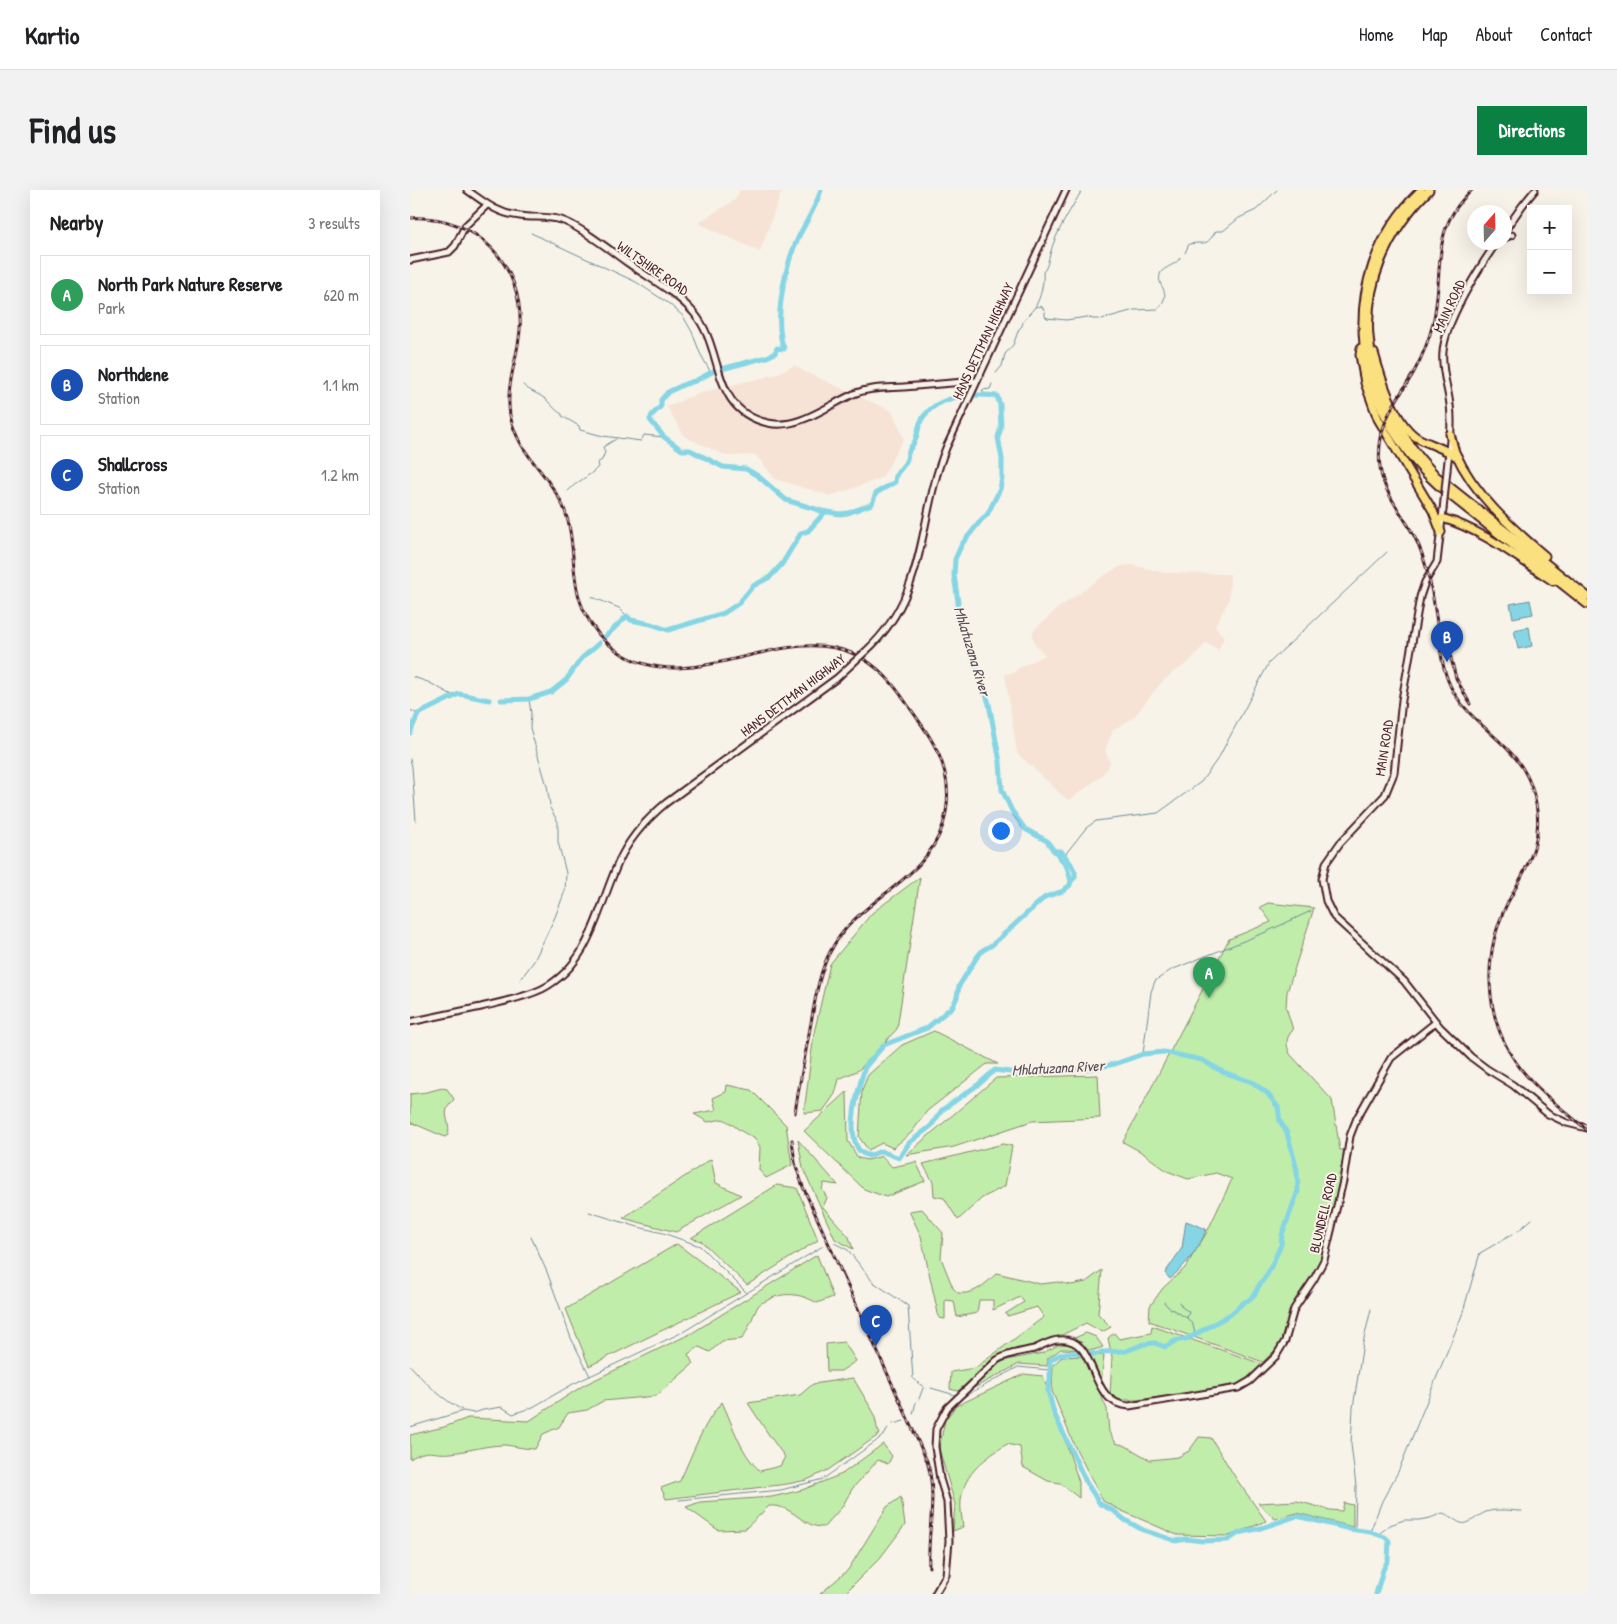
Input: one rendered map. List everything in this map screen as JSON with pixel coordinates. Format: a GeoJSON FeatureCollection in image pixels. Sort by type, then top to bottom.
{"type":"FeatureCollection","features":[{"type":"Feature","properties":{"kind":"highway"},"geometry":{"type":"LineString","coordinates":[[1420,190],[1404,208],[1384,239],[1373,265],[1364,307],[1363,343],[1368,372],[1382,411],[1396,437],[1411,458],[1446,492],[1587,604]]}},
{"type":"Feature","properties":{"kind":"highway"},"geometry":{"type":"LineString","coordinates":[[1429,190],[1405,217],[1388,246],[1376,277],[1370,306],[1369,338],[1375,374],[1394,422],[1410,447],[1436,476],[1587,594]]}},
{"type":"Feature","properties":{"kind":"highway"},"geometry":{"type":"LineString","coordinates":[[1370,306],[1374,353],[1396,410],[1413,434],[1426,442],[1439,446],[1458,458]]}},
{"type":"Feature","properties":{"kind":"highway"},"geometry":{"type":"LineString","coordinates":[[1363,343],[1360,349],[1360,358],[1372,405],[1384,432],[1433,511],[1441,529]]}},
{"type":"Feature","properties":{"kind":"highway"},"geometry":{"type":"LineString","coordinates":[[1450,434],[1458,458],[1480,492],[1503,519],[1587,594]]}},
{"type":"Feature","properties":{"kind":"highway"},"geometry":{"type":"LineString","coordinates":[[1439,446],[1449,444]]}},
{"type":"Feature","properties":{"kind":"highway"},"geometry":{"type":"LineString","coordinates":[[1433,511],[1479,533],[1555,582],[1571,590]]}},
{"type":"Feature","properties":{"kind":"highway"},"geometry":{"type":"LineString","coordinates":[[1441,529],[1444,516]]}},
{"type":"Feature","properties":{"kind":"street","name":"WILTSHIRE ROAD"},"geometry":{"type":"LineString","coordinates":[[466,190],[487,206],[498,211],[518,216],[553,218],[566,222],[668,290],[686,305],[699,320],[706,334],[722,384],[732,400],[744,412],[764,422],[784,424],[804,418],[865,390],[976,381]]}},
{"type":"Feature","properties":{"kind":"street","name":"HANS DETTMAN HIGHWAY"},"geometry":{"type":"LineString","coordinates":[[410,1022],[529,995],[555,981],[574,963],[584,948],[622,856],[634,836],[648,819],[823,688],[853,663],[882,634],[898,611],[912,581],[922,547],[937,473],[946,448],[1066,190]]}},
{"type":"Feature","properties":{"kind":"street"},"geometry":{"type":"LineString","coordinates":[[1512,220],[1535,190]]}},
{"type":"Feature","properties":{"kind":"street"},"geometry":{"type":"LineString","coordinates":[[410,260],[449,252],[455,246],[465,226],[487,206]]}},
{"type":"Feature","properties":{"kind":"street","name":"MAIN ROAD"},"geometry":{"type":"LineString","coordinates":[[1444,516],[1450,434],[1450,405],[1442,360],[1445,339],[1478,270],[1492,250]]}},
{"type":"Feature","properties":{"kind":"street","name":"MAIN ROAD"},"geometry":{"type":"LineString","coordinates":[[1441,529],[1437,562],[1424,582],[1420,597],[1402,700],[1396,764],[1392,781],[1378,804],[1330,854],[1322,879],[1326,901],[1334,918],[1404,981],[1436,1022],[1471,1057],[1487,1070],[1513,1085],[1548,1114],[1567,1123],[1587,1128]]}},
{"type":"Feature","properties":{"kind":"street","name":"BLUNDELL ROAD"},"geometry":{"type":"LineString","coordinates":[[935,1594],[945,1578],[948,1562],[948,1510],[934,1448],[936,1429],[942,1416],[962,1392],[1002,1356],[1029,1350],[1059,1340],[1071,1341],[1082,1349],[1107,1398],[1117,1404],[1129,1406],[1238,1388],[1250,1382],[1276,1356],[1285,1340],[1294,1309],[1324,1260],[1343,1181],[1350,1136],[1357,1118],[1391,1058],[1436,1022]]}},
{"type":"Feature","properties":{"kind":"shaded area"},"geometry":{"type":"Polygon","coordinates":[[[740,190],[782,190],[760,252],[698,223],[735,200],[740,190]]]}},
{"type":"Feature","properties":{"kind":"shaded area"},"geometry":{"type":"Polygon","coordinates":[[[795,365],[803,371],[892,411],[904,438],[882,478],[831,496],[775,479],[756,455],[727,456],[685,437],[667,407],[694,395],[774,375],[795,365]]]}},
{"type":"Feature","properties":{"kind":"shaded area"},"geometry":{"type":"Polygon","coordinates":[[[1132,565],[1165,573],[1230,574],[1229,600],[1215,626],[1224,637],[1218,651],[1206,643],[1188,663],[1160,684],[1133,718],[1113,730],[1105,750],[1110,762],[1108,768],[1100,777],[1070,800],[1065,798],[1017,753],[1005,674],[1014,673],[1017,669],[1045,655],[1035,644],[1033,631],[1057,609],[1105,575],[1121,566],[1132,565]]]}},
{"type":"Feature","properties":{"kind":"green space"},"geometry":{"type":"Polygon","coordinates":[[[920,877],[897,1029],[859,1070],[839,1079],[835,1094],[823,1111],[804,1113],[814,1033],[830,964],[872,913],[920,877]]]}},
{"type":"Feature","properties":{"kind":"green space"},"geometry":{"type":"Polygon","coordinates":[[[1268,903],[1314,908],[1287,992],[1286,1007],[1293,1030],[1287,1039],[1287,1045],[1290,1054],[1332,1100],[1340,1150],[1344,1150],[1323,1254],[1312,1275],[1294,1301],[1280,1345],[1263,1362],[1149,1321],[1150,1306],[1163,1288],[1185,1268],[1207,1232],[1232,1179],[1216,1173],[1188,1179],[1167,1171],[1143,1153],[1123,1142],[1229,939],[1271,922],[1260,907],[1268,903]]]}},
{"type":"Feature","properties":{"kind":"green space"},"geometry":{"type":"Polygon","coordinates":[[[934,1031],[998,1064],[987,1064],[927,1111],[912,1132],[893,1148],[882,1143],[868,1150],[859,1137],[862,1090],[868,1075],[902,1045],[934,1031]]]}},
{"type":"Feature","properties":{"kind":"green space"},"geometry":{"type":"Polygon","coordinates":[[[1098,1075],[1100,1118],[1032,1121],[954,1147],[906,1155],[996,1078],[1098,1075]]]}},
{"type":"Feature","properties":{"kind":"green space"},"geometry":{"type":"Polygon","coordinates":[[[727,1085],[751,1090],[786,1125],[792,1165],[766,1178],[759,1170],[760,1147],[754,1137],[723,1119],[708,1122],[694,1114],[716,1110],[713,1098],[726,1092],[727,1085]]]}},
{"type":"Feature","properties":{"kind":"green space"},"geometry":{"type":"Polygon","coordinates":[[[442,1088],[447,1089],[454,1099],[447,1109],[446,1115],[449,1131],[445,1137],[410,1122],[410,1094],[442,1088]]]}},
{"type":"Feature","properties":{"kind":"green space"},"geometry":{"type":"Polygon","coordinates":[[[847,1092],[848,1141],[858,1158],[868,1160],[882,1156],[892,1167],[916,1162],[925,1181],[886,1197],[864,1189],[804,1131],[847,1092]]]}},
{"type":"Feature","properties":{"kind":"green space"},"geometry":{"type":"Polygon","coordinates":[[[798,1140],[838,1185],[824,1183],[822,1189],[827,1198],[823,1207],[849,1237],[853,1249],[835,1239],[803,1168],[798,1140]]]}},
{"type":"Feature","properties":{"kind":"green space"},"geometry":{"type":"Polygon","coordinates":[[[1003,1144],[1012,1146],[1005,1186],[982,1198],[958,1220],[944,1198],[934,1196],[933,1182],[923,1164],[1003,1144]]]}},
{"type":"Feature","properties":{"kind":"green space"},"geometry":{"type":"Polygon","coordinates":[[[711,1159],[716,1183],[741,1195],[676,1232],[623,1218],[711,1159]]]}},
{"type":"Feature","properties":{"kind":"green space"},"geometry":{"type":"Polygon","coordinates":[[[777,1185],[797,1188],[818,1240],[747,1285],[701,1241],[691,1238],[777,1185]]]}},
{"type":"Feature","properties":{"kind":"green space"},"geometry":{"type":"Polygon","coordinates":[[[922,1209],[943,1233],[941,1258],[953,1288],[958,1293],[975,1290],[984,1285],[997,1273],[1040,1284],[1058,1282],[1071,1285],[1086,1282],[1102,1270],[1098,1314],[1111,1327],[1102,1332],[1086,1323],[1026,1350],[999,1356],[958,1391],[950,1389],[951,1372],[975,1368],[1044,1317],[1037,1307],[1008,1316],[1005,1314],[1024,1302],[1020,1297],[993,1310],[993,1300],[979,1300],[977,1313],[957,1317],[954,1301],[945,1300],[945,1319],[939,1318],[921,1236],[909,1211],[922,1209]]]}},
{"type":"Feature","properties":{"kind":"green space"},"geometry":{"type":"Polygon","coordinates":[[[677,1244],[741,1292],[589,1366],[566,1309],[677,1244]]]}},
{"type":"Feature","properties":{"kind":"green space"},"geometry":{"type":"Polygon","coordinates":[[[817,1255],[833,1297],[817,1303],[805,1297],[780,1295],[761,1303],[742,1339],[722,1341],[710,1352],[699,1347],[688,1354],[693,1364],[656,1396],[603,1401],[587,1410],[568,1413],[559,1427],[543,1434],[535,1449],[498,1445],[451,1453],[426,1452],[410,1459],[410,1435],[444,1427],[468,1418],[529,1421],[584,1385],[692,1333],[817,1255]]]}},
{"type":"Feature","properties":{"kind":"green space"},"geometry":{"type":"Polygon","coordinates":[[[1152,1326],[1262,1364],[1248,1379],[1238,1385],[1136,1400],[1120,1400],[1110,1395],[1112,1357],[1108,1338],[1114,1333],[1119,1339],[1151,1333],[1152,1326]]]}},
{"type":"Feature","properties":{"kind":"green space"},"geometry":{"type":"Polygon","coordinates":[[[1086,1333],[1096,1337],[1103,1347],[1094,1350],[1061,1349],[1048,1358],[1047,1366],[1019,1364],[972,1389],[1001,1361],[1043,1353],[1086,1333]]]}},
{"type":"Feature","properties":{"kind":"green space"},"geometry":{"type":"Polygon","coordinates":[[[844,1342],[856,1361],[841,1371],[827,1371],[826,1344],[844,1342]]]}},
{"type":"Feature","properties":{"kind":"green space"},"geometry":{"type":"Polygon","coordinates":[[[1104,1355],[1100,1394],[1107,1409],[1109,1432],[1116,1443],[1126,1446],[1150,1460],[1178,1457],[1189,1451],[1199,1437],[1211,1438],[1237,1480],[1266,1521],[1229,1536],[1177,1535],[1103,1501],[1075,1447],[1052,1391],[1053,1365],[1062,1357],[1104,1355]]]}},
{"type":"Feature","properties":{"kind":"green space"},"geometry":{"type":"Polygon","coordinates":[[[1024,1374],[1043,1376],[1079,1482],[1079,1498],[1060,1483],[1048,1481],[1023,1467],[1020,1447],[1007,1444],[984,1460],[966,1481],[961,1503],[963,1527],[953,1531],[955,1504],[939,1449],[945,1420],[956,1406],[1024,1374]]]}},
{"type":"Feature","properties":{"kind":"green space"},"geometry":{"type":"Polygon","coordinates":[[[853,1378],[874,1413],[880,1434],[828,1470],[807,1480],[787,1484],[666,1499],[661,1488],[680,1481],[703,1430],[722,1402],[742,1447],[760,1471],[780,1466],[785,1457],[748,1403],[800,1395],[813,1384],[853,1378]]]}},
{"type":"Feature","properties":{"kind":"green space"},"geometry":{"type":"Polygon","coordinates":[[[883,1444],[892,1456],[888,1464],[878,1460],[852,1489],[842,1507],[824,1527],[809,1524],[785,1509],[769,1506],[745,1529],[718,1530],[686,1507],[700,1502],[772,1497],[802,1490],[842,1474],[883,1444]]]}},
{"type":"Feature","properties":{"kind":"green space"},"geometry":{"type":"Polygon","coordinates":[[[901,1497],[905,1525],[880,1558],[844,1594],[820,1594],[848,1570],[887,1507],[901,1497]]]}},
{"type":"Feature","properties":{"kind":"green space"},"geometry":{"type":"Polygon","coordinates":[[[1297,1501],[1330,1510],[1342,1511],[1344,1503],[1353,1505],[1353,1527],[1297,1513],[1275,1519],[1258,1503],[1297,1501]]]}},
{"type":"Feature","properties":{"kind":"water"},"geometry":{"type":"Polygon","coordinates":[[[1530,600],[1533,614],[1513,618],[1510,604],[1530,600]]]}},
{"type":"Feature","properties":{"kind":"water"},"geometry":{"type":"Polygon","coordinates":[[[1529,627],[1532,646],[1518,649],[1514,630],[1529,627]]]}},
{"type":"Feature","properties":{"kind":"water"},"geometry":{"type":"Polygon","coordinates":[[[1186,1221],[1206,1229],[1200,1243],[1187,1262],[1170,1279],[1165,1273],[1182,1248],[1186,1221]]]}},
{"type":"Feature","properties":{"kind":"waterway","name":"Mhlatuzana River"},"geometry":{"type":"LineString","coordinates":[[821,190],[794,247],[786,272],[780,313],[781,339],[784,349],[777,348],[775,353],[767,357],[714,371],[668,392],[661,400],[661,406],[652,415],[650,420],[664,437],[682,450],[690,450],[723,467],[746,469],[758,476],[786,500],[822,511],[840,514],[872,504],[876,493],[895,482],[896,475],[906,462],[922,419],[929,411],[946,400],[956,397],[997,396],[1000,405],[1001,428],[998,437],[1002,459],[1000,489],[987,515],[962,544],[955,559],[954,575],[957,607],[964,628],[966,642],[979,672],[989,704],[1000,762],[1002,790],[1012,811],[1025,829],[1047,841],[1054,851],[1061,851],[1075,872],[1075,877],[1070,885],[1063,891],[1045,897],[992,945],[983,950],[959,986],[953,1006],[927,1028],[884,1045],[865,1067],[854,1109],[853,1132],[855,1142],[860,1151],[869,1156],[881,1151],[899,1158],[909,1143],[931,1126],[942,1110],[979,1084],[995,1070],[1017,1073],[1087,1069],[1115,1064],[1143,1054],[1164,1052],[1202,1060],[1223,1072],[1252,1082],[1267,1093],[1278,1107],[1280,1121],[1287,1133],[1297,1170],[1298,1191],[1282,1235],[1281,1245],[1268,1273],[1255,1294],[1231,1314],[1189,1338],[1175,1341],[1165,1347],[1155,1343],[1144,1344],[1126,1351],[1101,1352],[1098,1354],[1061,1354],[1050,1361],[1048,1390],[1054,1413],[1086,1482],[1100,1504],[1114,1511],[1125,1520],[1143,1530],[1176,1541],[1186,1539],[1203,1541],[1228,1540],[1239,1533],[1297,1516],[1370,1532],[1385,1537],[1389,1541],[1388,1560],[1376,1594]]}},
{"type":"Feature","properties":{"kind":"waterway"},"geometry":{"type":"LineString","coordinates":[[996,373],[1002,366],[1005,354],[1013,345],[1024,320],[1037,303],[1042,290],[1043,272],[1047,266],[1053,245],[1082,190]]}},
{"type":"Feature","properties":{"kind":"waterway"},"geometry":{"type":"LineString","coordinates":[[1185,253],[1189,244],[1207,242],[1216,231],[1223,231],[1239,218],[1256,210],[1277,190]]}},
{"type":"Feature","properties":{"kind":"waterway"},"geometry":{"type":"LineString","coordinates":[[531,233],[636,282],[668,303],[683,316],[711,373]]}},
{"type":"Feature","properties":{"kind":"waterway"},"geometry":{"type":"LineString","coordinates":[[1102,319],[1134,310],[1158,309],[1165,297],[1160,282],[1161,272],[1180,258]]}},
{"type":"Feature","properties":{"kind":"waterway"},"geometry":{"type":"LineString","coordinates":[[1036,307],[1041,306],[1047,318],[1066,320],[1087,317],[1099,319]]}},
{"type":"Feature","properties":{"kind":"waterway"},"geometry":{"type":"LineString","coordinates":[[984,394],[982,390],[990,389],[992,384]]}},
{"type":"Feature","properties":{"kind":"waterway"},"geometry":{"type":"LineString","coordinates":[[523,385],[544,398],[562,416],[579,426],[580,430],[603,436],[641,441],[644,435],[664,437]]}},
{"type":"Feature","properties":{"kind":"waterway"},"geometry":{"type":"LineString","coordinates":[[568,491],[598,467],[597,463],[602,460],[605,452],[603,447],[616,439]]}},
{"type":"Feature","properties":{"kind":"waterway"},"geometry":{"type":"LineString","coordinates":[[605,637],[627,616],[631,620],[668,630],[724,613],[739,603],[753,586],[770,577],[782,564],[801,533],[808,531],[825,512]]}},
{"type":"Feature","properties":{"kind":"waterway"},"geometry":{"type":"LineString","coordinates":[[1064,856],[1086,828],[1096,821],[1158,813],[1201,782],[1219,757],[1269,663],[1387,552]]}},
{"type":"Feature","properties":{"kind":"waterway"},"geometry":{"type":"LineString","coordinates":[[592,597],[619,608],[627,616]]}},
{"type":"Feature","properties":{"kind":"waterway"},"geometry":{"type":"LineString","coordinates":[[501,700],[529,699],[551,692],[566,680],[582,658],[599,643]]}},
{"type":"Feature","properties":{"kind":"waterway"},"geometry":{"type":"LineString","coordinates":[[413,677],[428,682],[454,696]]}},
{"type":"Feature","properties":{"kind":"waterway"},"geometry":{"type":"LineString","coordinates":[[410,733],[418,714],[459,694],[489,700]]}},
{"type":"Feature","properties":{"kind":"waterway"},"geometry":{"type":"LineString","coordinates":[[529,699],[531,713],[530,728],[547,786],[550,805]]}},
{"type":"Feature","properties":{"kind":"waterway"},"geometry":{"type":"LineString","coordinates":[[410,710],[418,714]]}},
{"type":"Feature","properties":{"kind":"waterway"},"geometry":{"type":"LineString","coordinates":[[410,759],[416,821]]}},
{"type":"Feature","properties":{"kind":"waterway"},"geometry":{"type":"LineString","coordinates":[[520,980],[534,961],[565,891],[566,873],[558,842],[558,822],[550,808]]}},
{"type":"Feature","properties":{"kind":"waterway","name":"Mhlatuzana River"},"geometry":{"type":"LineString","coordinates":[[1055,851],[1067,867],[1071,881]]}},
{"type":"Feature","properties":{"kind":"waterway"},"geometry":{"type":"LineString","coordinates":[[1143,1054],[1151,992],[1155,981],[1171,970],[1266,932],[1311,911]]}},
{"type":"Feature","properties":{"kind":"waterway"},"geometry":{"type":"LineString","coordinates":[[589,1212],[663,1233],[700,1246],[746,1292]]}},
{"type":"Feature","properties":{"kind":"waterway"},"geometry":{"type":"LineString","coordinates":[[1518,1231],[1532,1219]]}},
{"type":"Feature","properties":{"kind":"waterway"},"geometry":{"type":"LineString","coordinates":[[1370,1532],[1382,1501],[1398,1472],[1462,1315],[1480,1253],[1513,1234]]}},
{"type":"Feature","properties":{"kind":"waterway"},"geometry":{"type":"LineString","coordinates":[[531,1237],[547,1272],[571,1338],[590,1376]]}},
{"type":"Feature","properties":{"kind":"waterway"},"geometry":{"type":"LineString","coordinates":[[834,1243],[848,1250],[873,1282],[908,1306],[913,1379],[925,1388]]}},
{"type":"Feature","properties":{"kind":"waterway"},"geometry":{"type":"LineString","coordinates":[[410,1427],[463,1411],[474,1413],[502,1407],[513,1414],[533,1407],[573,1384],[683,1332],[823,1246]]}},
{"type":"Feature","properties":{"kind":"waterway"},"geometry":{"type":"LineString","coordinates":[[1164,1302],[1168,1307],[1187,1318]]}},
{"type":"Feature","properties":{"kind":"waterway"},"geometry":{"type":"LineString","coordinates":[[1179,1302],[1189,1312],[1187,1318],[1193,1325],[1195,1334]]}},
{"type":"Feature","properties":{"kind":"waterway"},"geometry":{"type":"LineString","coordinates":[[1355,1530],[1356,1486],[1351,1444],[1353,1408],[1363,1343],[1371,1309]]}},
{"type":"Feature","properties":{"kind":"waterway"},"geometry":{"type":"LineString","coordinates":[[410,1365],[434,1390],[462,1410]]}},
{"type":"Feature","properties":{"kind":"waterway"},"geometry":{"type":"LineString","coordinates":[[960,1399],[1018,1367],[1049,1370]]}},
{"type":"Feature","properties":{"kind":"waterway"},"geometry":{"type":"LineString","coordinates":[[919,1399],[923,1388]]}},
{"type":"Feature","properties":{"kind":"waterway"},"geometry":{"type":"LineString","coordinates":[[931,1388],[955,1395]]}},
{"type":"Feature","properties":{"kind":"waterway"},"geometry":{"type":"LineString","coordinates":[[913,1414],[916,1402]]}},
{"type":"Feature","properties":{"kind":"waterway"},"geometry":{"type":"LineString","coordinates":[[893,1424],[904,1421]]}},
{"type":"Feature","properties":{"kind":"waterway"},"geometry":{"type":"LineString","coordinates":[[679,1500],[781,1490],[823,1479],[875,1442],[885,1434],[888,1428]]}},
{"type":"Feature","properties":{"kind":"waterway"},"geometry":{"type":"LineString","coordinates":[[1379,1534],[1390,1525],[1404,1520],[1419,1520],[1443,1513],[1464,1524],[1483,1513],[1491,1511],[1522,1511]]}},
{"type":"Feature","properties":{"kind":"railway"},"geometry":{"type":"LineString","coordinates":[[1472,190],[1458,205],[1449,220],[1443,236],[1436,304],[1431,329],[1417,366],[1386,420],[1381,438],[1379,457],[1381,473],[1386,487],[1416,538],[1422,554],[1434,600],[1441,656],[1449,684],[1464,707],[1510,751],[1520,764],[1528,778],[1534,795],[1538,826],[1536,840],[1527,865],[1507,904],[1493,946],[1490,967],[1490,989],[1493,1010],[1509,1051],[1521,1069],[1536,1086],[1587,1130]]}},
{"type":"Feature","properties":{"kind":"railway"},"geometry":{"type":"LineString","coordinates":[[410,218],[434,219],[456,225],[475,234],[491,248],[504,265],[514,284],[519,306],[520,330],[510,382],[510,415],[514,429],[526,452],[550,483],[563,506],[568,519],[580,602],[595,630],[603,639],[616,650],[644,664],[673,668],[703,665],[795,647],[825,646],[854,654],[878,669],[902,696],[939,754],[947,786],[947,806],[943,825],[934,845],[921,862],[906,877],[856,918],[842,933],[830,952],[817,989],[795,1113]]}},
{"type":"Feature","properties":{"kind":"railway"},"geometry":{"type":"LineString","coordinates":[[1443,627],[1456,678],[1470,704]]}},
{"type":"Feature","properties":{"kind":"railway"},"geometry":{"type":"LineString","coordinates":[[792,1140],[795,1163],[803,1187],[927,1461],[932,1487],[929,1567]]}},
{"type":"Feature","properties":{"kind":"place","name":"Northdene"},"geometry":{"type":"Point","coordinates":[1447,662]}},
{"type":"Feature","properties":{"kind":"place","name":"North Park Nature Reserve"},"geometry":{"type":"Point","coordinates":[1209,998]}},
{"type":"Feature","properties":{"kind":"place","name":"Shallcross"},"geometry":{"type":"Point","coordinates":[876,1346]}}]}
